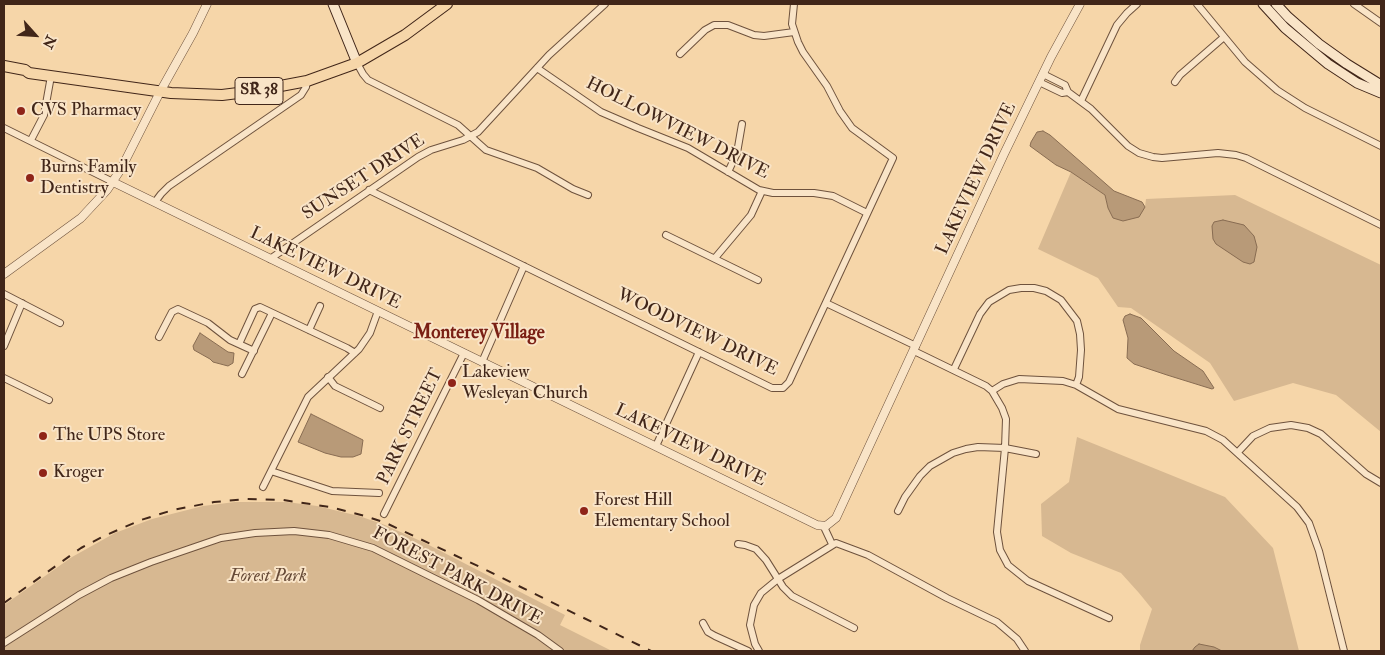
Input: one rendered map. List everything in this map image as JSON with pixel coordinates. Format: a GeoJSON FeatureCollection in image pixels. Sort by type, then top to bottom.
{"type":"FeatureCollection","features":[{"type":"Feature","properties":{"kind":"main road"},"geometry":{"type":"LineString","coordinates":[[334,4],[357,63]]}},
{"type":"Feature","properties":{"kind":"main road","name":"SR 38"},"geometry":{"type":"LineString","coordinates":[[4,72],[29,73],[160,92],[222,94],[266,90],[307,81],[357,63],[405,36],[447,4]]}},
{"type":"Feature","properties":{"kind":"main road"},"geometry":{"type":"LineString","coordinates":[[1262,4],[1285,28],[1328,64],[1357,83],[1381,93]]}},
{"type":"Feature","properties":{"kind":"main road"},"geometry":{"type":"LineString","coordinates":[[1276,4],[1320,44],[1381,86]]}},
{"type":"Feature","properties":{"kind":"main road","name":"SR 38"},"geometry":{"type":"LineString","coordinates":[[4,66],[25,70],[29,73]]}},
{"type":"Feature","properties":{"kind":"street"},"geometry":{"type":"LineString","coordinates":[[4,274],[81,218],[113,182],[207,4]]}},
{"type":"Feature","properties":{"kind":"street","name":"SUNSET DRIVE"},"geometry":{"type":"LineString","coordinates":[[270,259],[418,157],[431,150],[471,136],[484,126],[563,42],[605,4]]}},
{"type":"Feature","properties":{"kind":"street"},"geometry":{"type":"LineString","coordinates":[[680,54],[705,30],[714,25],[728,25],[754,35],[771,37],[794,32],[792,18],[794,4]]}},
{"type":"Feature","properties":{"kind":"street","name":"LAKEVIEW DRIVE"},"geometry":{"type":"LineString","coordinates":[[4,128],[824,527],[828,526],[836,518],[1004,154],[1080,4]]}},
{"type":"Feature","properties":{"kind":"street"},"geometry":{"type":"LineString","coordinates":[[1082,101],[1117,25],[1127,12],[1137,4]]}},
{"type":"Feature","properties":{"kind":"street"},"geometry":{"type":"LineString","coordinates":[[1197,4],[1245,62],[1277,90],[1311,111],[1381,146]]}},
{"type":"Feature","properties":{"kind":"street"},"geometry":{"type":"LineString","coordinates":[[1354,4],[1381,23]]}},
{"type":"Feature","properties":{"kind":"street","name":"WOODVIEW DRIVE"},"geometry":{"type":"LineString","coordinates":[[369,190],[772,388],[783,388],[789,382],[893,158],[863,138],[846,121],[826,86],[803,52],[794,32]]}},
{"type":"Feature","properties":{"kind":"street"},"geometry":{"type":"LineString","coordinates":[[1175,82],[1180,75],[1224,37]]}},
{"type":"Feature","properties":{"kind":"street"},"geometry":{"type":"LineString","coordinates":[[357,63],[362,74],[368,80],[458,124],[480,146],[493,153],[536,168],[573,189],[588,195]]}},
{"type":"Feature","properties":{"kind":"street","name":"HOLLOWVIEW DRIVE"},"geometry":{"type":"LineString","coordinates":[[537,68],[602,112],[688,148],[762,191],[780,194],[814,193],[833,196],[867,213]]}},
{"type":"Feature","properties":{"kind":"street"},"geometry":{"type":"LineString","coordinates":[[1043,74],[1065,85],[1068,92],[1082,101],[1128,146],[1139,153],[1153,158],[1218,153],[1236,155],[1246,158],[1381,225]]}},
{"type":"Feature","properties":{"kind":"street"},"geometry":{"type":"LineString","coordinates":[[31,140],[44,115],[51,76]]}},
{"type":"Feature","properties":{"kind":"street"},"geometry":{"type":"LineString","coordinates":[[155,202],[160,194],[169,186],[301,95],[307,81]]}},
{"type":"Feature","properties":{"kind":"street"},"geometry":{"type":"LineString","coordinates":[[1039,82],[1062,93],[1068,92]]}},
{"type":"Feature","properties":{"kind":"street"},"geometry":{"type":"LineString","coordinates":[[728,172],[737,153],[742,124]]}},
{"type":"Feature","properties":{"kind":"street"},"geometry":{"type":"LineString","coordinates":[[715,258],[751,215],[762,191]]}},
{"type":"Feature","properties":{"kind":"street"},"geometry":{"type":"LineString","coordinates":[[666,235],[758,280]]}},
{"type":"Feature","properties":{"kind":"street"},"geometry":{"type":"LineString","coordinates":[[482,362],[524,266]]}},
{"type":"Feature","properties":{"kind":"street"},"geometry":{"type":"LineString","coordinates":[[954,369],[980,314],[990,302],[1008,290],[1034,288],[1061,300],[1077,321],[1081,350],[1079,377],[1076,385]]}},
{"type":"Feature","properties":{"kind":"street"},"geometry":{"type":"LineString","coordinates":[[4,294],[60,323]]}},
{"type":"Feature","properties":{"kind":"street"},"geometry":{"type":"LineString","coordinates":[[4,346],[22,303]]}},
{"type":"Feature","properties":{"kind":"street"},"geometry":{"type":"LineString","coordinates":[[826,303],[980,382],[992,391],[1005,415],[1005,448],[997,532],[997,541],[1003,558],[1015,572],[1028,581],[1109,618]]}},
{"type":"Feature","properties":{"kind":"street"},"geometry":{"type":"LineString","coordinates":[[309,330],[320,306]]}},
{"type":"Feature","properties":{"kind":"street"},"geometry":{"type":"LineString","coordinates":[[239,344],[257,307],[347,348],[355,354]]}},
{"type":"Feature","properties":{"kind":"street"},"geometry":{"type":"LineString","coordinates":[[159,337],[172,312],[178,309],[208,323],[225,336],[254,351]]}},
{"type":"Feature","properties":{"kind":"street"},"geometry":{"type":"LineString","coordinates":[[263,487],[308,397],[355,354],[370,333],[378,311]]}},
{"type":"Feature","properties":{"kind":"street"},"geometry":{"type":"LineString","coordinates":[[242,374],[272,313]]}},
{"type":"Feature","properties":{"kind":"street","name":"PARK STREET"},"geometry":{"type":"LineString","coordinates":[[384,514],[464,352]]}},
{"type":"Feature","properties":{"kind":"street"},"geometry":{"type":"LineString","coordinates":[[656,446],[699,352]]}},
{"type":"Feature","properties":{"kind":"street"},"geometry":{"type":"LineString","coordinates":[[328,377],[341,390],[380,408]]}},
{"type":"Feature","properties":{"kind":"street"},"geometry":{"type":"LineString","coordinates":[[4,378],[49,400]]}},
{"type":"Feature","properties":{"kind":"street"},"geometry":{"type":"LineString","coordinates":[[992,391],[1003,384],[1019,379],[1058,380],[1076,385],[1118,409],[1212,434],[1223,440],[1297,507],[1312,529],[1344,651]]}},
{"type":"Feature","properties":{"kind":"street"},"geometry":{"type":"LineString","coordinates":[[1238,452],[1254,436],[1270,428],[1291,425],[1308,428],[1321,434],[1366,474],[1381,483]]}},
{"type":"Feature","properties":{"kind":"street"},"geometry":{"type":"LineString","coordinates":[[898,512],[909,491],[920,476],[942,458],[966,449],[1005,448],[1036,454]]}},
{"type":"Feature","properties":{"kind":"street"},"geometry":{"type":"LineString","coordinates":[[271,471],[332,491],[379,493]]}},
{"type":"Feature","properties":{"kind":"street"},"geometry":{"type":"LineString","coordinates":[[824,527],[832,544]]}},
{"type":"Feature","properties":{"kind":"street","name":"FOREST PARK DRIVE"},"geometry":{"type":"LineString","coordinates":[[4,643],[79,595],[111,578],[151,562],[221,538],[255,533],[294,531],[329,535],[374,548],[478,600],[538,636],[551,648],[560,651]]}},
{"type":"Feature","properties":{"kind":"street"},"geometry":{"type":"LineString","coordinates":[[702,623],[708,632],[715,636],[748,651],[758,650],[750,625],[754,605],[761,593],[778,579],[832,544],[838,543],[868,555],[947,598],[993,619],[1017,639],[1025,651]]}},
{"type":"Feature","properties":{"kind":"street"},"geometry":{"type":"LineString","coordinates":[[738,544],[745,544],[756,550],[766,560],[792,596],[854,628]]}},
{"type":"Feature","properties":{"kind":"green space"},"geometry":{"type":"Polygon","coordinates":[[[1071,172],[1105,195],[1108,208],[1145,207],[1146,199],[1235,195],[1381,265],[1381,432],[1336,395],[1293,383],[1234,401],[1210,363],[1131,308],[1118,307],[1098,278],[1038,249],[1071,172]]]}},
{"type":"Feature","properties":{"kind":"green space"},"geometry":{"type":"Polygon","coordinates":[[[1077,437],[1225,497],[1273,548],[1299,651],[1140,651],[1140,645],[1152,609],[1139,593],[1121,573],[1071,553],[1042,536],[1041,504],[1069,482],[1077,437]]]}},
{"type":"Feature","properties":{"kind":"green space","name":"Forest Park"},"geometry":{"type":"Polygon","coordinates":[[[235,502],[287,502],[317,506],[359,516],[385,525],[425,543],[565,615],[560,625],[612,651],[4,651],[4,605],[72,557],[115,533],[152,519],[203,506],[235,502]]]}},
{"type":"Feature","properties":{"kind":"shaded area"},"geometry":{"type":"Polygon","coordinates":[[[1043,131],[1114,191],[1142,202],[1145,207],[1139,217],[1123,221],[1113,218],[1105,195],[1071,172],[1056,165],[1030,146],[1037,132],[1043,131]]]}},
{"type":"Feature","properties":{"kind":"shaded area"},"geometry":{"type":"Polygon","coordinates":[[[1223,220],[1244,225],[1254,236],[1257,247],[1254,262],[1250,264],[1243,262],[1216,244],[1213,239],[1212,226],[1214,222],[1223,220]]]}},
{"type":"Feature","properties":{"kind":"shaded area"},"geometry":{"type":"Polygon","coordinates":[[[1130,314],[1141,318],[1174,351],[1203,371],[1214,388],[1212,389],[1134,364],[1127,358],[1128,338],[1123,320],[1125,316],[1130,314]]]}},
{"type":"Feature","properties":{"kind":"shaded area"},"geometry":{"type":"Polygon","coordinates":[[[200,333],[228,352],[234,353],[233,363],[228,366],[213,362],[194,350],[193,346],[200,333]]]}},
{"type":"Feature","properties":{"kind":"shaded area"},"geometry":{"type":"Polygon","coordinates":[[[311,414],[363,440],[361,454],[353,457],[341,457],[298,442],[311,414]]]}},
{"type":"Feature","properties":{"kind":"shaded area"},"geometry":{"type":"Polygon","coordinates":[[[1199,644],[1214,647],[1222,651],[1192,651],[1199,644]]]}},
{"type":"Feature","properties":{"kind":"railway"},"geometry":{"type":"LineString","coordinates":[[4,603],[81,548],[141,520],[173,510],[214,502],[247,499],[283,500],[330,507],[386,523],[651,651]]}},
{"type":"Feature","properties":{"kind":"place","name":"CVS Pharmacy"},"geometry":{"type":"Point","coordinates":[21,111]}},
{"type":"Feature","properties":{"kind":"place","name":"Burns Family Dentistry"},"geometry":{"type":"Point","coordinates":[30,178]}},
{"type":"Feature","properties":{"kind":"place","name":"Lakeview Wesleyan Church"},"geometry":{"type":"Point","coordinates":[452,383]}},
{"type":"Feature","properties":{"kind":"place","name":"The UPS Store"},"geometry":{"type":"Point","coordinates":[43,436]}},
{"type":"Feature","properties":{"kind":"place","name":"Kroger"},"geometry":{"type":"Point","coordinates":[43,473]}},
{"type":"Feature","properties":{"kind":"place","name":"Forest Hill Elementary School"},"geometry":{"type":"Point","coordinates":[584,511]}},
{"type":"Feature","properties":{"kind":"district","name":"Monterey Village"},"geometry":{"type":"Point","coordinates":[479,334]}}]}
